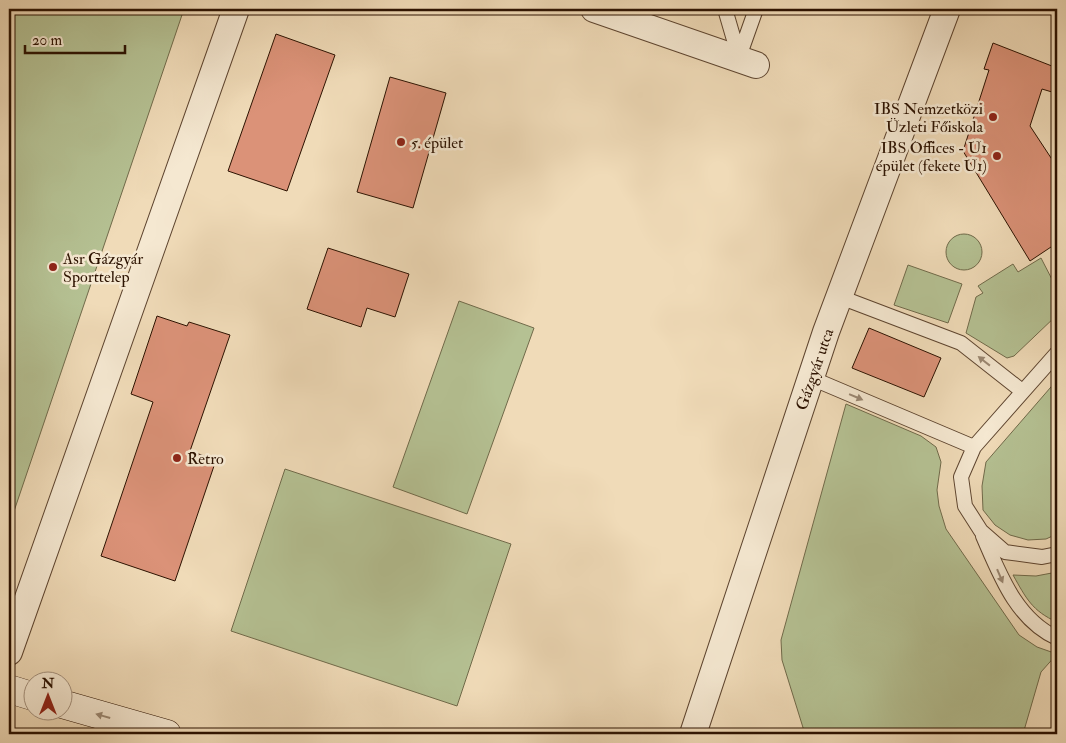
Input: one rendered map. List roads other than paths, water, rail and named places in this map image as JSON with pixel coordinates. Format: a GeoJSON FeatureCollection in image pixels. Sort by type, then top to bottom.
{"type":"FeatureCollection","features":[{"type":"Feature","properties":{"kind":"main road"},"geometry":{"type":"LineString","coordinates":[[9,689],[22,693]]}},
{"type":"Feature","properties":{"kind":"main road"},"geometry":{"type":"LineString","coordinates":[[72,707],[167,734]]}},
{"type":"Feature","properties":{"kind":"street"},"geometry":{"type":"LineString","coordinates":[[9,652],[236,9]]}},
{"type":"Feature","properties":{"kind":"street"},"geometry":{"type":"LineString","coordinates":[[594,9],[748,61]]}},
{"type":"Feature","properties":{"kind":"street","name":"Gázgyár utca"},"geometry":{"type":"LineString","coordinates":[[693,734],[811,378],[947,9]]}},
{"type":"Feature","properties":{"kind":"lane"},"geometry":{"type":"LineString","coordinates":[[725,9],[748,61]]}},
{"type":"Feature","properties":{"kind":"lane"},"geometry":{"type":"LineString","coordinates":[[748,61],[756,9]]}},
{"type":"Feature","properties":{"kind":"lane"},"geometry":{"type":"LineString","coordinates":[[840,297],[961,343],[1022,391]]}},
{"type":"Feature","properties":{"kind":"lane"},"geometry":{"type":"LineString","coordinates":[[1057,353],[974,447],[961,477],[966,506],[980,531],[1005,589],[1033,623],[1057,638]]}},
{"type":"Feature","properties":{"kind":"lane"},"geometry":{"type":"LineString","coordinates":[[811,378],[974,447]]}},
{"type":"Feature","properties":{"kind":"lane"},"geometry":{"type":"LineString","coordinates":[[980,531],[1005,552],[1042,558],[1057,554]]}},
{"type":"Feature","properties":{"kind":"place","name":"IBS Nemzetközi Üzleti Főiskola"},"geometry":{"type":"Point","coordinates":[993,117]}},
{"type":"Feature","properties":{"kind":"place","name":"5. épület"},"geometry":{"type":"Point","coordinates":[401,142]}},
{"type":"Feature","properties":{"kind":"place","name":"IBS Offices - U1 épület (fekete U1)"},"geometry":{"type":"Point","coordinates":[997,156]}},
{"type":"Feature","properties":{"kind":"place","name":"Asr Gázgyár Sporttelep"},"geometry":{"type":"Point","coordinates":[53,267]}},
{"type":"Feature","properties":{"kind":"place","name":"Retro"},"geometry":{"type":"Point","coordinates":[177,458]}}]}
